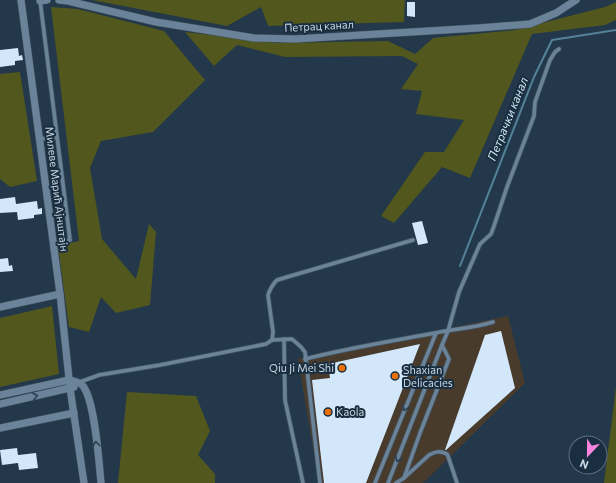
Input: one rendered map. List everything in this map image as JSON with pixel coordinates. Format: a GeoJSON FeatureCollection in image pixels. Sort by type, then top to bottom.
{"type":"FeatureCollection","features":[{"type":"Feature","properties":{"kind":"street","name":"Милеве Марић Ајнштајн"},"geometry":{"type":"LineString","coordinates":[[21,0],[52,244],[60,294],[70,388],[84,483]]}},
{"type":"Feature","properties":{"kind":"street","name":"Петрац канал"},"geometry":{"type":"LineString","coordinates":[[59,0],[163,24],[254,38],[288,39],[457,30],[530,24],[556,12],[576,0]]}},
{"type":"Feature","properties":{"kind":"street"},"geometry":{"type":"LineString","coordinates":[[0,307],[60,294]]}},
{"type":"Feature","properties":{"kind":"street"},"geometry":{"type":"LineString","coordinates":[[0,395],[69,380],[82,385],[86,391],[91,410],[101,483]]}},
{"type":"Feature","properties":{"kind":"street"},"geometry":{"type":"LineString","coordinates":[[0,404],[70,388],[79,383]]}},
{"type":"Feature","properties":{"kind":"street"},"geometry":{"type":"LineString","coordinates":[[0,428],[74,413]]}},
{"type":"Feature","properties":{"kind":"lane"},"geometry":{"type":"LineString","coordinates":[[42,0],[70,240],[52,244]]}},
{"type":"Feature","properties":{"kind":"lane"},"geometry":{"type":"LineString","coordinates":[[388,483],[448,331],[459,292],[480,244],[491,234],[534,116],[535,102],[550,60],[559,49]]}},
{"type":"Feature","properties":{"kind":"lane"},"geometry":{"type":"LineString","coordinates":[[39,139],[57,137]]}},
{"type":"Feature","properties":{"kind":"lane"},"geometry":{"type":"LineString","coordinates":[[272,340],[273,332],[268,295],[269,290],[277,280],[413,240]]}},
{"type":"Feature","properties":{"kind":"lane"},"geometry":{"type":"LineString","coordinates":[[305,359],[493,322]]}},
{"type":"Feature","properties":{"kind":"lane"},"geometry":{"type":"LineString","coordinates":[[375,483],[436,333]]}},
{"type":"Feature","properties":{"kind":"lane"},"geometry":{"type":"LineString","coordinates":[[284,339],[285,400],[303,483]]}},
{"type":"Feature","properties":{"kind":"lane"},"geometry":{"type":"LineString","coordinates":[[79,383],[99,375],[160,365],[266,344],[272,340],[292,339],[304,352],[320,483]]}},
{"type":"Feature","properties":{"kind":"lane"},"geometry":{"type":"LineString","coordinates":[[404,478],[449,360],[442,345]]}},
{"type":"Feature","properties":{"kind":"lane"},"geometry":{"type":"LineString","coordinates":[[396,483],[404,478],[429,455],[436,452],[442,452],[448,456],[456,483]]}},
{"type":"Feature","properties":{"kind":"shaded area"},"geometry":{"type":"Polygon","coordinates":[[[508,316],[525,383],[423,483],[319,483],[298,359],[508,316]]]}},
{"type":"Feature","properties":{"kind":"green space"},"geometry":{"type":"Polygon","coordinates":[[[92,0],[405,0],[404,22],[268,26],[261,7],[227,26],[92,0]]]}},
{"type":"Feature","properties":{"kind":"green space"},"geometry":{"type":"Polygon","coordinates":[[[616,2],[616,20],[605,25],[532,34],[470,178],[442,167],[394,223],[381,216],[425,152],[444,152],[464,120],[416,114],[422,91],[401,89],[418,64],[402,56],[285,57],[237,45],[214,66],[185,32],[277,43],[388,41],[415,54],[433,38],[515,30],[605,7],[616,2]]]}},
{"type":"Feature","properties":{"kind":"green space"},"geometry":{"type":"Polygon","coordinates":[[[51,7],[78,9],[164,31],[205,80],[153,132],[101,141],[90,168],[102,239],[136,279],[149,224],[156,232],[150,305],[116,313],[101,297],[89,332],[69,327],[58,246],[79,241],[51,7]]]}},
{"type":"Feature","properties":{"kind":"green space"},"geometry":{"type":"Polygon","coordinates":[[[20,72],[37,181],[10,187],[0,179],[0,74],[20,72]]]}},
{"type":"Feature","properties":{"kind":"green space"},"geometry":{"type":"Polygon","coordinates":[[[52,306],[59,374],[0,387],[0,318],[52,306]]]}},
{"type":"Feature","properties":{"kind":"green space"},"geometry":{"type":"Polygon","coordinates":[[[616,387],[616,483],[604,483],[605,475],[608,475],[608,451],[616,387]]]}},
{"type":"Feature","properties":{"kind":"green space"},"geometry":{"type":"Polygon","coordinates":[[[127,392],[196,396],[210,431],[198,455],[215,474],[215,483],[118,483],[127,392]]]}},
{"type":"Feature","properties":{"kind":"building"},"geometry":{"type":"Polygon","coordinates":[[[407,2],[415,2],[415,17],[407,16],[407,2]]]}},
{"type":"Feature","properties":{"kind":"building"},"geometry":{"type":"Polygon","coordinates":[[[18,48],[19,56],[22,55],[23,60],[15,61],[15,65],[0,67],[0,50],[18,48]]]}},
{"type":"Feature","properties":{"kind":"building"},"geometry":{"type":"Polygon","coordinates":[[[15,197],[16,204],[37,201],[38,209],[42,208],[42,214],[34,215],[34,218],[18,220],[17,212],[0,213],[0,199],[15,197]]]}},
{"type":"Feature","properties":{"kind":"building"},"geometry":{"type":"Polygon","coordinates":[[[422,221],[428,243],[418,245],[412,223],[422,221]]]}},
{"type":"Feature","properties":{"kind":"building"},"geometry":{"type":"Polygon","coordinates":[[[8,258],[9,266],[12,265],[13,271],[0,272],[0,259],[8,258]]]}},
{"type":"Feature","properties":{"kind":"building"},"geometry":{"type":"Polygon","coordinates":[[[501,331],[515,388],[445,450],[485,335],[501,331]]]}},
{"type":"Feature","properties":{"kind":"building"},"geometry":{"type":"Polygon","coordinates":[[[420,344],[366,483],[324,483],[312,380],[330,378],[328,364],[420,344]]]}},
{"type":"Feature","properties":{"kind":"building"},"geometry":{"type":"Polygon","coordinates":[[[17,448],[18,455],[36,453],[38,468],[19,470],[18,463],[2,465],[0,450],[17,448]]]}},
{"type":"Feature","properties":{"kind":"waterway","name":"Петрачки канал"},"geometry":{"type":"LineString","coordinates":[[460,266],[534,77],[552,40],[616,30]]}},
{"type":"Feature","properties":{"kind":"place","name":"Qiu Ji Mei Shi"},"geometry":{"type":"Point","coordinates":[342,368]}},
{"type":"Feature","properties":{"kind":"place","name":"Shaxian Delicacies"},"geometry":{"type":"Point","coordinates":[395,376]}},
{"type":"Feature","properties":{"kind":"place","name":"Kaola"},"geometry":{"type":"Point","coordinates":[328,412]}}]}
